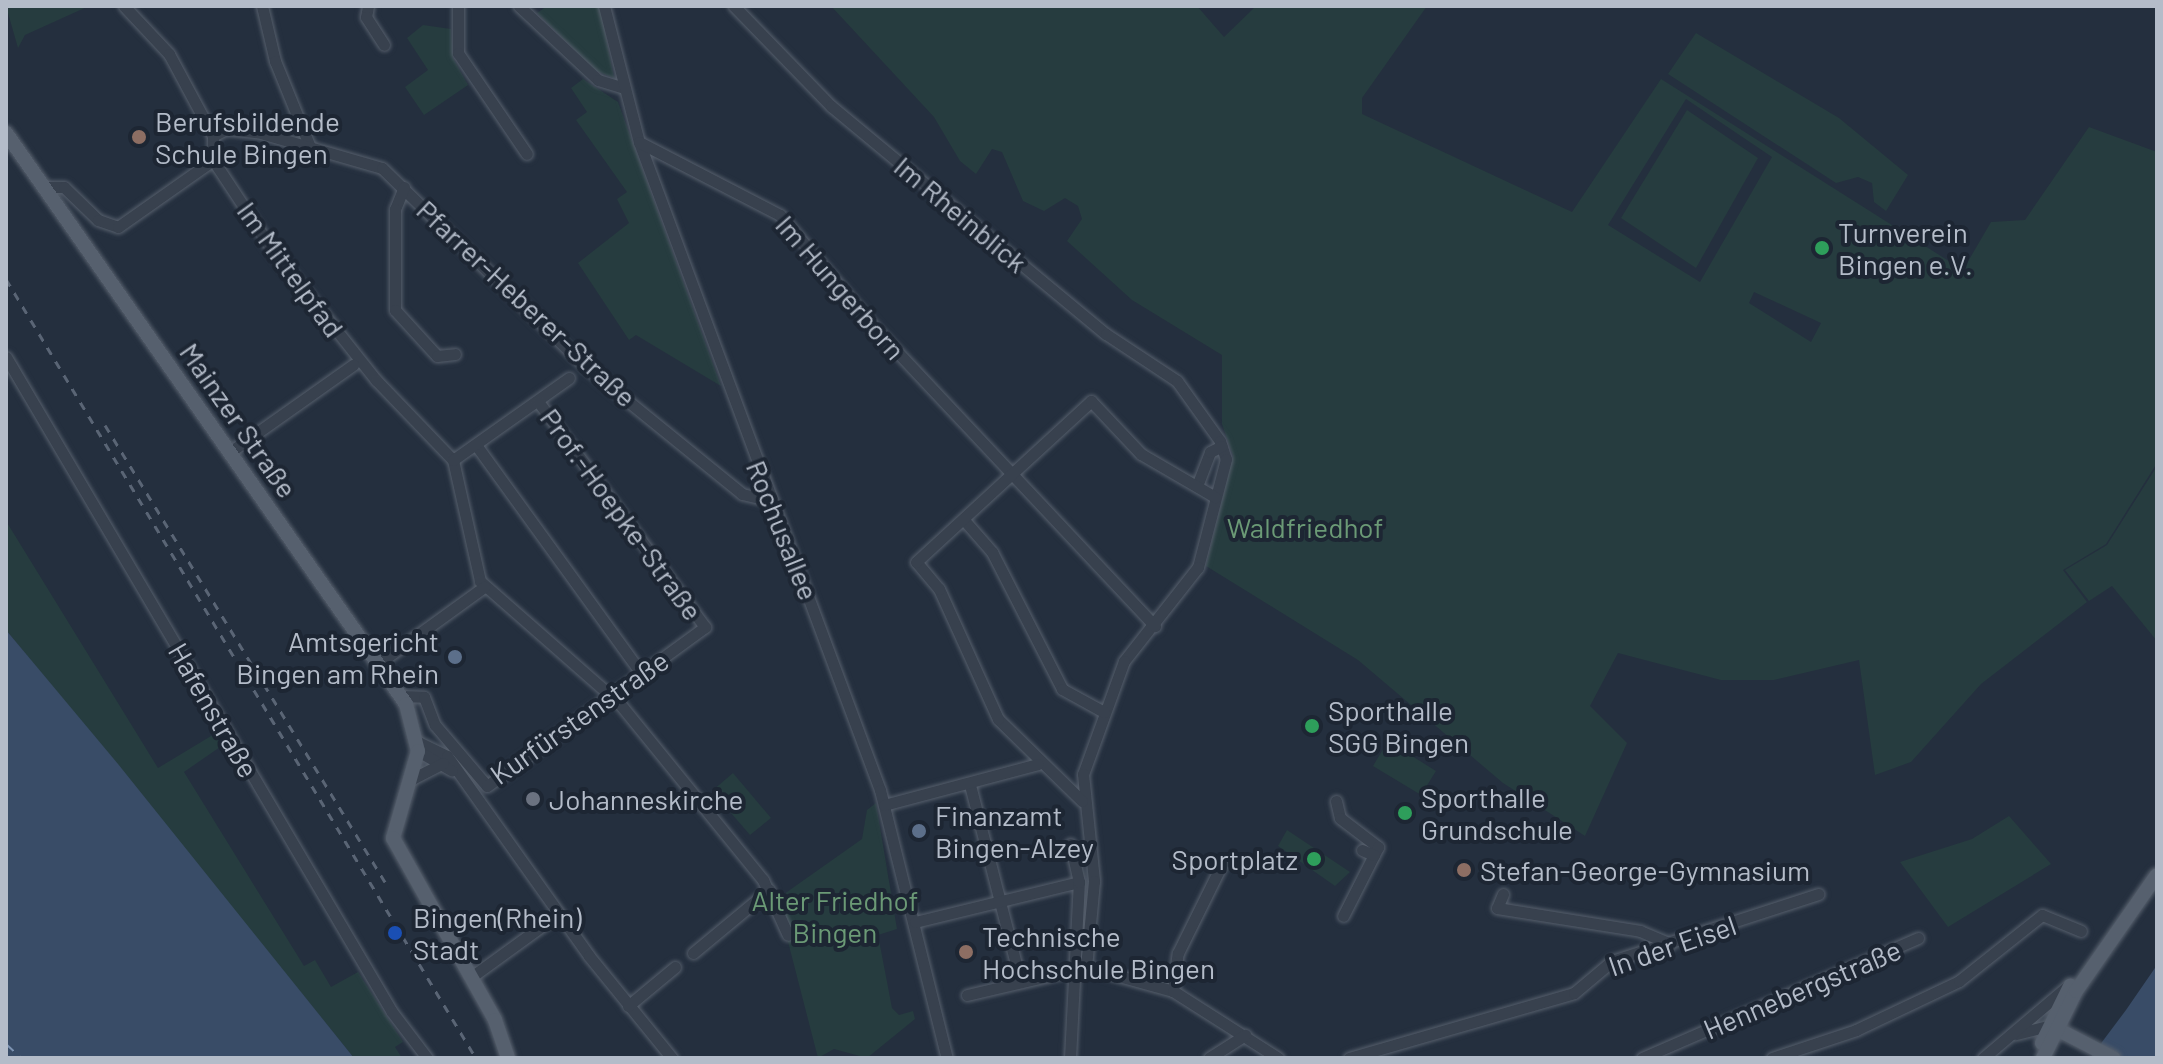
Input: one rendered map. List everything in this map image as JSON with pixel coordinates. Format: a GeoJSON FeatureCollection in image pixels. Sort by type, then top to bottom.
{"type":"FeatureCollection","features":[{"type":"Feature","properties":{"kind":"main road","name":"Mainzer Straße"},"geometry":{"type":"LineString","coordinates":[[6,133],[379,663],[400,696],[418,746]]}},
{"type":"Feature","properties":{"kind":"main road"},"geometry":{"type":"LineString","coordinates":[[418,746],[393,838],[516,1058]]}},
{"type":"Feature","properties":{"kind":"main road"},"geometry":{"type":"LineString","coordinates":[[2040,1055],[2104,947],[2157,875]]}},
{"type":"Feature","properties":{"kind":"main road"},"geometry":{"type":"LineString","coordinates":[[2054,1028],[2072,982],[2104,947]]}},
{"type":"Feature","properties":{"kind":"main road"},"geometry":{"type":"LineString","coordinates":[[2054,1028],[2113,1058]]}},
{"type":"Feature","properties":{"kind":"main road"},"geometry":{"type":"LineString","coordinates":[[503,1037],[508,1058]]}},
{"type":"Feature","properties":{"kind":"street"},"geometry":{"type":"LineString","coordinates":[[44,187],[64,187],[98,220],[118,227],[213,160],[213,136],[169,54],[124,6]]}},
{"type":"Feature","properties":{"kind":"street"},"geometry":{"type":"LineString","coordinates":[[262,6],[275,61],[310,147]]}},
{"type":"Feature","properties":{"kind":"street"},"geometry":{"type":"LineString","coordinates":[[368,6],[366,17],[384,45]]}},
{"type":"Feature","properties":{"kind":"street"},"geometry":{"type":"LineString","coordinates":[[458,6],[458,53],[527,154]]}},
{"type":"Feature","properties":{"kind":"street"},"geometry":{"type":"LineString","coordinates":[[519,6],[598,80],[621,87]]}},
{"type":"Feature","properties":{"kind":"street","name":"Rochusallee"},"geometry":{"type":"LineString","coordinates":[[604,6],[621,87],[639,142],[767,500],[823,630],[884,805],[947,1058]]}},
{"type":"Feature","properties":{"kind":"street","name":"Im Rheinblick"},"geometry":{"type":"LineString","coordinates":[[734,6],[831,106],[1106,334],[1177,381],[1199,406],[1222,446]]}},
{"type":"Feature","properties":{"kind":"street","name":"Pfarrer-Heberer-Straße"},"geometry":{"type":"LineString","coordinates":[[213,136],[234,128],[376,165],[404,187],[586,367],[742,494],[767,500]]}},
{"type":"Feature","properties":{"kind":"street","name":"Im Hungerborn"},"geometry":{"type":"LineString","coordinates":[[639,142],[780,215],[1013,475],[1155,626]]}},
{"type":"Feature","properties":{"kind":"street","name":"Im Mittelpfad"},"geometry":{"type":"LineString","coordinates":[[213,160],[301,288],[453,460]]}},
{"type":"Feature","properties":{"kind":"street","name":"Pfarrer-Heberer-Straße"},"geometry":{"type":"LineString","coordinates":[[404,187],[395,209],[395,310],[437,356],[455,354]]}},
{"type":"Feature","properties":{"kind":"street","name":"Hafenstraße"},"geometry":{"type":"LineString","coordinates":[[6,357],[392,1012],[427,1058]]}},
{"type":"Feature","properties":{"kind":"street"},"geometry":{"type":"LineString","coordinates":[[230,452],[353,365]]}},
{"type":"Feature","properties":{"kind":"street"},"geometry":{"type":"LineString","coordinates":[[569,378],[453,460],[469,554],[484,587],[613,696],[769,890],[788,935]]}},
{"type":"Feature","properties":{"kind":"street","name":"Prof.-Hoepke-Straße"},"geometry":{"type":"LineString","coordinates":[[538,401],[705,627]]}},
{"type":"Feature","properties":{"kind":"street"},"geometry":{"type":"LineString","coordinates":[[1082,801],[1038,764],[998,719],[939,589],[916,562],[1091,401],[1141,454],[1215,497]]}},
{"type":"Feature","properties":{"kind":"street"},"geometry":{"type":"LineString","coordinates":[[476,445],[642,674]]}},
{"type":"Feature","properties":{"kind":"street"},"geometry":{"type":"LineString","coordinates":[[1070,1058],[1094,881],[1082,801],[1104,712],[1124,661],[1155,626],[1198,567],[1226,459],[1222,446],[1210,452],[1197,486]]}},
{"type":"Feature","properties":{"kind":"street"},"geometry":{"type":"LineString","coordinates":[[964,520],[992,552],[1062,689],[1104,712]]}},
{"type":"Feature","properties":{"kind":"street"},"geometry":{"type":"LineString","coordinates":[[379,663],[484,587]]}},
{"type":"Feature","properties":{"kind":"street","name":"Kurfürstenstraße"},"geometry":{"type":"LineString","coordinates":[[400,696],[424,697],[435,725],[487,786],[705,627]]}},
{"type":"Feature","properties":{"kind":"street"},"geometry":{"type":"LineString","coordinates":[[418,746],[444,763],[459,778]]}},
{"type":"Feature","properties":{"kind":"street"},"geometry":{"type":"LineString","coordinates":[[418,746],[447,756],[459,778],[558,914],[672,1058]]}},
{"type":"Feature","properties":{"kind":"street"},"geometry":{"type":"LineString","coordinates":[[410,780],[444,763]]}},
{"type":"Feature","properties":{"kind":"street"},"geometry":{"type":"LineString","coordinates":[[884,805],[970,785],[1038,764]]}},
{"type":"Feature","properties":{"kind":"street"},"geometry":{"type":"LineString","coordinates":[[970,785],[1020,980]]}},
{"type":"Feature","properties":{"kind":"street"},"geometry":{"type":"LineString","coordinates":[[1336,801],[1347,826],[1378,847],[1368,853],[1343,916]]}},
{"type":"Feature","properties":{"kind":"street"},"geometry":{"type":"LineString","coordinates":[[1070,844],[1079,882],[1082,967]]}},
{"type":"Feature","properties":{"kind":"street"},"geometry":{"type":"LineString","coordinates":[[1173,991],[1178,953],[1222,864]]}},
{"type":"Feature","properties":{"kind":"street"},"geometry":{"type":"LineString","coordinates":[[915,922],[1079,882]]}},
{"type":"Feature","properties":{"kind":"street"},"geometry":{"type":"LineString","coordinates":[[693,953],[769,890]]}},
{"type":"Feature","properties":{"kind":"street"},"geometry":{"type":"LineString","coordinates":[[1503,894],[1497,908],[1640,931],[1670,944]]}},
{"type":"Feature","properties":{"kind":"street","name":"In der Eisel"},"geometry":{"type":"LineString","coordinates":[[1349,1058],[1574,993],[1612,961],[1818,894]]}},
{"type":"Feature","properties":{"kind":"street"},"geometry":{"type":"LineString","coordinates":[[470,978],[558,914]]}},
{"type":"Feature","properties":{"kind":"street"},"geometry":{"type":"LineString","coordinates":[[1772,1058],[1856,1030],[1959,981],[2042,915],[2081,931]]}},
{"type":"Feature","properties":{"kind":"street","name":"Hennebergstraße"},"geometry":{"type":"LineString","coordinates":[[1642,1058],[1918,938]]}},
{"type":"Feature","properties":{"kind":"street"},"geometry":{"type":"LineString","coordinates":[[628,1006],[675,967]]}},
{"type":"Feature","properties":{"kind":"street"},"geometry":{"type":"LineString","coordinates":[[967,995],[1082,967],[1173,991],[1278,1058]]}},
{"type":"Feature","properties":{"kind":"street"},"geometry":{"type":"LineString","coordinates":[[1983,1058],[2018,1034],[2072,982]]}},
{"type":"Feature","properties":{"kind":"street"},"geometry":{"type":"LineString","coordinates":[[2029,1021],[2054,1028]]}},
{"type":"Feature","properties":{"kind":"street"},"geometry":{"type":"LineString","coordinates":[[2018,1034],[2054,1028]]}},
{"type":"Feature","properties":{"kind":"street"},"geometry":{"type":"LineString","coordinates":[[2018,1034],[2040,1055]]}},
{"type":"Feature","properties":{"kind":"street"},"geometry":{"type":"LineString","coordinates":[[1209,1058],[1245,1035]]}},
{"type":"Feature","properties":{"kind":"green space"},"geometry":{"type":"Polygon","coordinates":[[[6,6],[89,6],[25,35],[18,48],[6,6]]]}},
{"type":"Feature","properties":{"kind":"green space"},"geometry":{"type":"Polygon","coordinates":[[[547,6],[600,6],[614,78],[596,71],[537,13],[547,6]]]}},
{"type":"Feature","properties":{"kind":"green space","name":"Waldfriedhof"},"geometry":{"type":"Polygon","coordinates":[[[831,6],[1197,6],[1224,37],[1256,6],[1427,6],[1362,98],[1362,114],[1572,212],[1661,79],[1963,270],[1991,222],[2025,220],[2089,127],[2157,152],[2157,463],[2106,544],[2063,570],[2087,602],[1981,684],[1911,762],[1875,775],[1859,660],[1774,680],[1721,680],[1618,653],[1590,706],[1627,743],[1585,836],[1503,783],[1358,660],[1206,566],[1233,456],[1222,424],[1222,355],[1132,300],[1067,241],[1082,219],[1078,206],[1065,198],[1044,211],[1023,201],[1002,152],[992,149],[976,174],[960,161],[934,117],[831,6]],[[1686,99],[1608,225],[1700,282],[1772,157],[1686,99]],[[1754,292],[1749,303],[1811,342],[1821,323],[1754,292]]]}},
{"type":"Feature","properties":{"kind":"green space"},"geometry":{"type":"Polygon","coordinates":[[[423,25],[451,29],[453,58],[468,85],[424,115],[405,87],[428,70],[407,38],[423,25]]]}},
{"type":"Feature","properties":{"kind":"green space"},"geometry":{"type":"Polygon","coordinates":[[[1696,33],[1839,118],[1908,175],[1886,211],[1874,202],[1872,183],[1858,177],[1836,183],[1668,74],[1696,33]]]}},
{"type":"Feature","properties":{"kind":"green space"},"geometry":{"type":"Polygon","coordinates":[[[583,79],[618,102],[721,386],[636,335],[629,340],[578,263],[629,223],[617,199],[627,192],[576,120],[587,112],[571,88],[583,79]]]}},
{"type":"Feature","properties":{"kind":"green space"},"geometry":{"type":"Polygon","coordinates":[[[1687,110],[1758,158],[1696,268],[1621,218],[1687,110]]]}},
{"type":"Feature","properties":{"kind":"green space"},"geometry":{"type":"Polygon","coordinates":[[[2157,466],[2157,641],[2112,586],[2089,601],[2065,570],[2107,545],[2157,466]]]}},
{"type":"Feature","properties":{"kind":"green space"},"geometry":{"type":"Polygon","coordinates":[[[6,521],[158,768],[216,733],[223,745],[184,772],[304,966],[315,960],[331,987],[358,972],[403,1042],[395,1047],[402,1058],[354,1058],[6,630],[6,521]]]}},
{"type":"Feature","properties":{"kind":"green space"},"geometry":{"type":"Polygon","coordinates":[[[1388,741],[1436,771],[1421,795],[1373,766],[1388,741]]]}},
{"type":"Feature","properties":{"kind":"green space"},"geometry":{"type":"Polygon","coordinates":[[[733,773],[771,818],[750,835],[712,791],[733,773]]]}},
{"type":"Feature","properties":{"kind":"green space","name":"Alter Friedhof Bingen"},"geometry":{"type":"Polygon","coordinates":[[[876,803],[897,929],[878,935],[892,1008],[899,1015],[913,1011],[915,1019],[867,1058],[834,1049],[818,1058],[777,899],[862,839],[867,810],[876,803]]]}},
{"type":"Feature","properties":{"kind":"green space"},"geometry":{"type":"Polygon","coordinates":[[[2009,816],[2051,864],[1948,927],[1900,862],[1972,839],[2009,816]]]}},
{"type":"Feature","properties":{"kind":"green space","name":"Sportplatz"},"geometry":{"type":"Polygon","coordinates":[[[1287,830],[1350,872],[1335,886],[1278,846],[1287,830]]]}},
{"type":"Feature","properties":{"kind":"water"},"geometry":{"type":"Polygon","coordinates":[[[6,630],[118,764],[354,1058],[6,1058],[6,630]]]}},
{"type":"Feature","properties":{"kind":"water"},"geometry":{"type":"Polygon","coordinates":[[[2157,965],[2157,1058],[2090,1058],[2126,1010],[2157,965]]]}},
{"type":"Feature","properties":{"kind":"ferry route"},"geometry":{"type":"LineString","coordinates":[[6,1044],[21,1058]]}},
{"type":"Feature","properties":{"kind":"railway"},"geometry":{"type":"LineString","coordinates":[[6,279],[476,1058]]}},
{"type":"Feature","properties":{"kind":"railway"},"geometry":{"type":"LineString","coordinates":[[105,425],[385,882]]}},
{"type":"Feature","properties":{"kind":"place","name":"Berufsbildende Schule Bingen"},"geometry":{"type":"Point","coordinates":[139,137]}},
{"type":"Feature","properties":{"kind":"place","name":"Turnverein Bingen e.V."},"geometry":{"type":"Point","coordinates":[1822,248]}},
{"type":"Feature","properties":{"kind":"place","name":"Amtsgericht Bingen am Rhein"},"geometry":{"type":"Point","coordinates":[455,657]}},
{"type":"Feature","properties":{"kind":"place","name":"Sporthalle SGG Bingen"},"geometry":{"type":"Point","coordinates":[1312,726]}},
{"type":"Feature","properties":{"kind":"place","name":"Johanneskirche"},"geometry":{"type":"Point","coordinates":[533,799]}},
{"type":"Feature","properties":{"kind":"place","name":"Sporthalle Grundschule"},"geometry":{"type":"Point","coordinates":[1405,813]}},
{"type":"Feature","properties":{"kind":"place","name":"Finanzamt Bingen-Alzey"},"geometry":{"type":"Point","coordinates":[919,831]}},
{"type":"Feature","properties":{"kind":"place","name":"Sportplatz"},"geometry":{"type":"Point","coordinates":[1314,859]}},
{"type":"Feature","properties":{"kind":"place","name":"Stefan-George-Gymnasium"},"geometry":{"type":"Point","coordinates":[1464,870]}},
{"type":"Feature","properties":{"kind":"place","name":"Bingen(Rhein) Stadt"},"geometry":{"type":"Point","coordinates":[395,933]}},
{"type":"Feature","properties":{"kind":"place","name":"Technische Hochschule Bingen"},"geometry":{"type":"Point","coordinates":[966,952]}}]}
